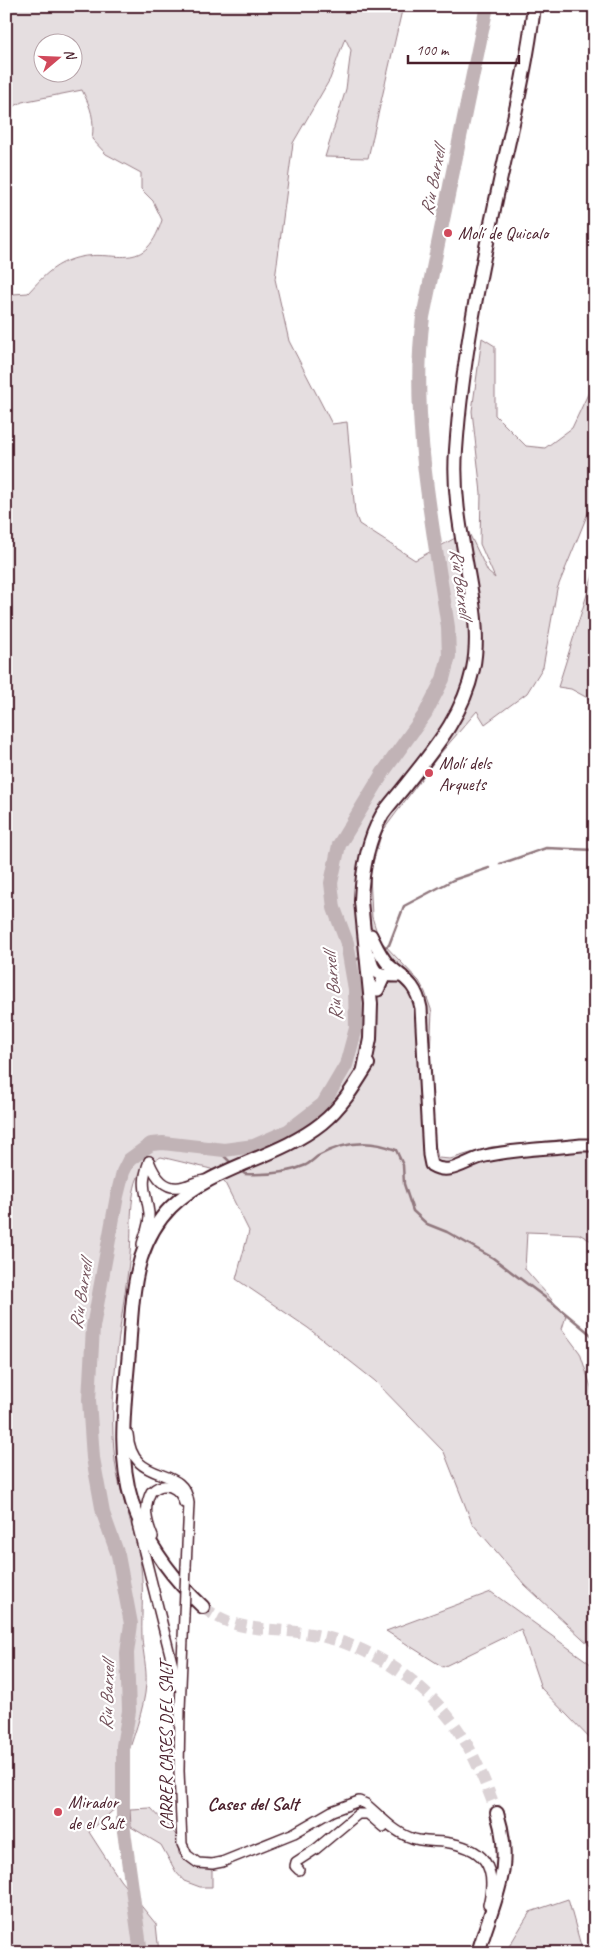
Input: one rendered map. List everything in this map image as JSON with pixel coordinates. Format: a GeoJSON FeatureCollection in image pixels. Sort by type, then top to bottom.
{"type":"FeatureCollection","features":[{"type":"Feature","properties":{"kind":"main road"},"geometry":{"type":"LineString","coordinates":[[364,1069],[370,1039],[371,1004],[367,937],[361,901],[363,871],[374,834],[383,814],[449,729],[466,694],[474,666],[476,637],[474,606],[456,492],[457,435],[476,301],[529,49],[534,6]]}},
{"type":"Feature","properties":{"kind":"main road"},"geometry":{"type":"LineString","coordinates":[[203,1607],[182,1587],[163,1562],[144,1530],[131,1499],[123,1449],[125,1397],[133,1301],[142,1258],[151,1234],[164,1214],[190,1191],[294,1140],[321,1124],[346,1098],[370,1060],[378,1024],[380,973],[367,937]]}},
{"type":"Feature","properties":{"kind":"main road"},"geometry":{"type":"LineString","coordinates":[[478,1953],[499,1888],[504,1863],[504,1838],[497,1813]]}},
{"type":"Feature","properties":{"kind":"street"},"geometry":{"type":"LineString","coordinates":[[529,49],[540,6]]}},
{"type":"Feature","properties":{"kind":"street"},"geometry":{"type":"LineString","coordinates":[[367,937],[389,965],[412,984],[418,994],[421,1008],[431,1164],[436,1168],[447,1170],[484,1156],[581,1145],[595,1146]]}},
{"type":"Feature","properties":{"kind":"street"},"geometry":{"type":"LineString","coordinates":[[380,973],[383,964],[389,965]]}},
{"type":"Feature","properties":{"kind":"street"},"geometry":{"type":"LineString","coordinates":[[371,1004],[374,994],[372,974],[380,973],[402,976]]}},
{"type":"Feature","properties":{"kind":"street"},"geometry":{"type":"LineString","coordinates":[[142,1258],[142,1245],[149,1222],[144,1182],[149,1161],[154,1174],[165,1184],[175,1187],[185,1186],[197,1180],[210,1180]]}},
{"type":"Feature","properties":{"kind":"street"},"geometry":{"type":"LineString","coordinates":[[144,1182],[152,1179],[159,1180]]}},
{"type":"Feature","properties":{"kind":"street"},"geometry":{"type":"LineString","coordinates":[[125,1397],[128,1440],[134,1456],[146,1470],[172,1478],[182,1486],[188,1498],[187,1516]]}},
{"type":"Feature","properties":{"kind":"street"},"geometry":{"type":"LineString","coordinates":[[163,1562],[147,1517],[147,1502],[151,1492],[165,1486],[175,1488],[182,1495],[187,1516]]}},
{"type":"Feature","properties":{"kind":"street"},"geometry":{"type":"LineString","coordinates":[[131,1499],[180,1695]]}},
{"type":"Feature","properties":{"kind":"street","name":"CARRER CASES DEL SALT"},"geometry":{"type":"LineString","coordinates":[[187,1516],[180,1695],[180,1771],[182,1844],[184,1852],[194,1861],[207,1864],[222,1862],[294,1833],[325,1814],[357,1801],[366,1804],[400,1833],[414,1839],[464,1846],[474,1851],[485,1861],[489,1867],[492,1879],[484,1920],[483,1937]]}},
{"type":"Feature","properties":{"kind":"street"},"geometry":{"type":"LineString","coordinates":[[299,1870],[295,1866],[296,1862],[361,1812],[368,1814],[400,1840],[414,1839]]}},
{"type":"Feature","properties":{"kind":"shaded area"},"geometry":{"type":"Polygon","coordinates":[[[6,6],[403,6],[368,158],[325,157],[346,89],[351,50],[345,38],[330,79],[293,143],[275,279],[289,341],[332,424],[347,422],[355,513],[359,524],[415,560],[468,531],[488,572],[495,578],[480,544],[481,493],[472,411],[482,338],[495,346],[495,415],[526,446],[545,448],[572,428],[595,379],[595,496],[557,589],[543,667],[527,693],[485,724],[477,711],[439,755],[382,832],[370,873],[372,917],[379,939],[419,981],[432,1012],[429,1075],[433,1135],[438,1158],[450,1159],[491,1147],[558,1140],[595,1142],[595,1243],[579,1234],[527,1232],[525,1269],[566,1316],[562,1329],[580,1353],[593,1393],[595,1394],[595,1650],[525,1585],[472,1523],[444,1452],[375,1381],[308,1328],[236,1279],[249,1231],[225,1183],[211,1169],[161,1157],[146,1165],[142,1169],[134,1188],[130,1254],[116,1357],[113,1435],[117,1473],[141,1565],[142,1638],[146,1683],[140,1714],[122,1776],[119,1805],[89,1832],[120,1880],[156,1924],[159,1953],[6,1953],[6,292],[13,294],[28,293],[52,269],[70,260],[85,256],[136,255],[146,249],[154,238],[162,220],[153,201],[141,189],[141,173],[106,154],[92,139],[92,114],[82,90],[22,102],[6,111],[6,6]]]}},
{"type":"Feature","properties":{"kind":"shaded area"},"geometry":{"type":"Polygon","coordinates":[[[595,569],[595,702],[571,689],[558,687],[595,569]]]}},
{"type":"Feature","properties":{"kind":"shaded area"},"geometry":{"type":"Polygon","coordinates":[[[491,1592],[595,1667],[595,1744],[541,1688],[521,1629],[443,1667],[386,1631],[491,1592]]]}},
{"type":"Feature","properties":{"kind":"shaded area"},"geometry":{"type":"Polygon","coordinates":[[[151,1808],[177,1836],[179,1854],[191,1865],[212,1870],[212,1887],[200,1887],[184,1881],[176,1872],[161,1845],[131,1827],[130,1809],[151,1808]]]}},
{"type":"Feature","properties":{"kind":"shaded area"},"geometry":{"type":"Polygon","coordinates":[[[568,1899],[583,1953],[505,1953],[530,1912],[568,1899]]]}},
{"type":"Feature","properties":{"kind":"waterway","name":"Riu Barxell"},"geometry":{"type":"LineString","coordinates":[[141,1953],[123,1824],[123,1746],[129,1711],[127,1653],[131,1624],[118,1555],[103,1513],[93,1458],[89,1400],[93,1327],[117,1196],[123,1172],[129,1160],[151,1144],[163,1143],[224,1150],[254,1146],[288,1131],[323,1104],[346,1065],[356,1028],[355,989],[347,943],[334,908],[331,883],[339,845],[384,771],[425,714],[443,679],[449,656],[448,627],[430,512],[421,434],[420,356],[423,317],[487,6]]}},
{"type":"Feature","properties":{"kind":"waterway"},"geometry":{"type":"LineString","coordinates":[[500,864],[546,848],[595,850]]}},
{"type":"Feature","properties":{"kind":"waterway"},"geometry":{"type":"LineString","coordinates":[[383,948],[389,945],[404,906],[453,880],[489,868]]}},
{"type":"Feature","properties":{"kind":"waterway"},"geometry":{"type":"LineString","coordinates":[[351,962],[362,957]]}},
{"type":"Feature","properties":{"kind":"waterway"},"geometry":{"type":"LineString","coordinates":[[242,1172],[245,1174],[261,1174],[291,1170],[306,1165],[327,1151],[347,1145],[376,1144],[396,1150],[403,1165],[404,1184],[413,1211],[427,1224],[447,1232],[493,1258],[595,1338]]}},
{"type":"Feature","properties":{"kind":"waterway"},"geometry":{"type":"LineString","coordinates":[[218,1150],[231,1163]]}},
{"type":"Feature","properties":{"kind":"tunnel"},"geometry":{"type":"LineString","coordinates":[[203,1607],[216,1616],[242,1626],[311,1634],[332,1639],[372,1655],[409,1678],[440,1707],[461,1734],[478,1767],[497,1813]]}},
{"type":"Feature","properties":{"kind":"place","name":"Molí de Quicalo"},"geometry":{"type":"Point","coordinates":[448,233]}},
{"type":"Feature","properties":{"kind":"place","name":"Molí dels Arquets"},"geometry":{"type":"Point","coordinates":[429,773]}},
{"type":"Feature","properties":{"kind":"place","name":"Mirador de el Salt"},"geometry":{"type":"Point","coordinates":[58,1812]}},
{"type":"Feature","properties":{"kind":"district","name":"Cases del Salt"},"geometry":{"type":"Point","coordinates":[253,1804]}}]}
